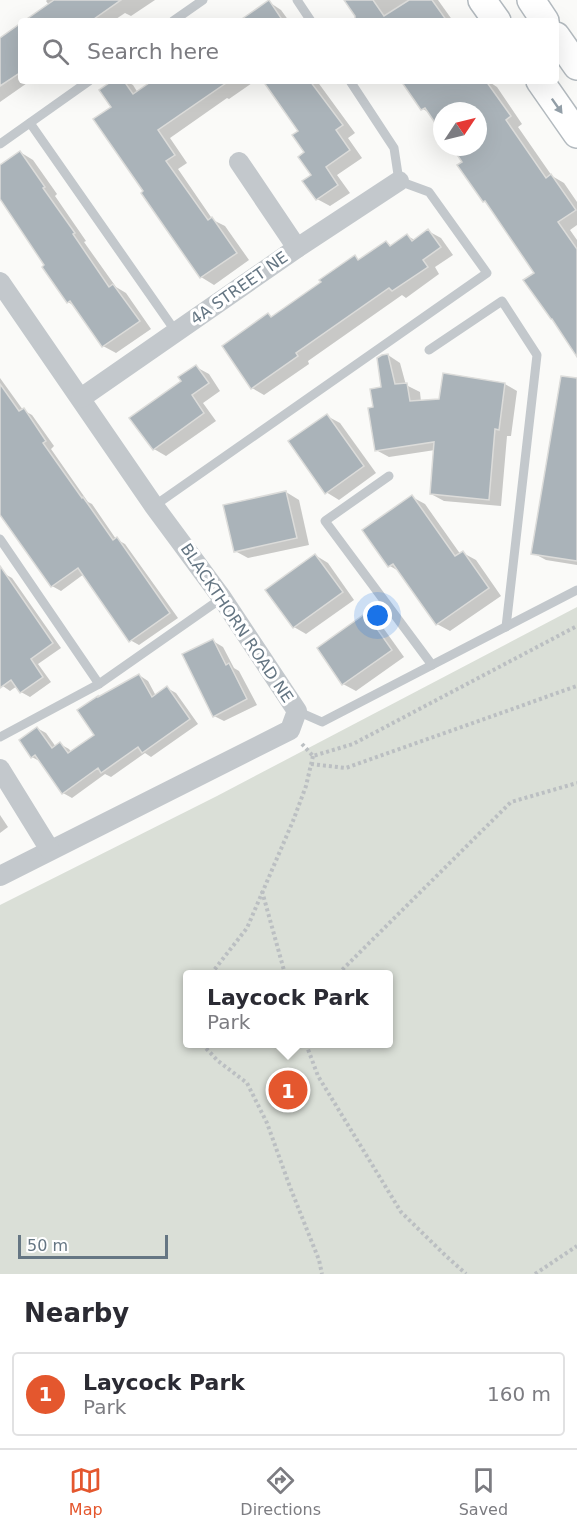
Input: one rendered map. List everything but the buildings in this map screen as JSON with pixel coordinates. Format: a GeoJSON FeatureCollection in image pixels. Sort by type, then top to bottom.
{"type":"FeatureCollection","features":[{"type":"Feature","properties":{"kind":"main road"},"geometry":{"type":"LineString","coordinates":[[482,0],[495,18]]}},
{"type":"Feature","properties":{"kind":"main road"},"geometry":{"type":"LineString","coordinates":[[531,0],[543,18]]}},
{"type":"Feature","properties":{"kind":"main road"},"geometry":{"type":"LineString","coordinates":[[559,40],[577,66]]}},
{"type":"Feature","properties":{"kind":"main road"},"geometry":{"type":"LineString","coordinates":[[542,84],[577,134]]}},
{"type":"Feature","properties":{"kind":"street"},"geometry":{"type":"LineString","coordinates":[[239,162],[297,248]]}},
{"type":"Feature","properties":{"kind":"street","name":"4A STREET NE"},"geometry":{"type":"LineString","coordinates":[[81,398],[297,248],[399,181]]}},
{"type":"Feature","properties":{"kind":"street","name":"BLACKTHORN ROAD NE"},"geometry":{"type":"LineString","coordinates":[[0,282],[154,506],[222,598],[297,711],[290,730]]}},
{"type":"Feature","properties":{"kind":"street"},"geometry":{"type":"LineString","coordinates":[[0,876],[290,730]]}},
{"type":"Feature","properties":{"kind":"street"},"geometry":{"type":"LineString","coordinates":[[0,769],[50,850]]}},
{"type":"Feature","properties":{"kind":"lane"},"geometry":{"type":"LineString","coordinates":[[177,18],[203,0]]}},
{"type":"Feature","properties":{"kind":"lane"},"geometry":{"type":"LineString","coordinates":[[297,0],[309,18]]}},
{"type":"Feature","properties":{"kind":"lane"},"geometry":{"type":"LineString","coordinates":[[0,144],[84,84]]}},
{"type":"Feature","properties":{"kind":"lane"},"geometry":{"type":"LineString","coordinates":[[154,506],[487,273],[429,192],[399,181],[394,148],[352,84]]}},
{"type":"Feature","properties":{"kind":"lane"},"geometry":{"type":"LineString","coordinates":[[30,123],[176,332]]}},
{"type":"Feature","properties":{"kind":"lane"},"geometry":{"type":"LineString","coordinates":[[429,350],[502,301],[537,355],[506,627]]}},
{"type":"Feature","properties":{"kind":"lane"},"geometry":{"type":"LineString","coordinates":[[389,476],[326,520],[432,665]]}},
{"type":"Feature","properties":{"kind":"lane"},"geometry":{"type":"LineString","coordinates":[[0,539],[99,684]]}},
{"type":"Feature","properties":{"kind":"lane"},"geometry":{"type":"LineString","coordinates":[[297,711],[322,722],[577,590]]}},
{"type":"Feature","properties":{"kind":"lane"},"geometry":{"type":"LineString","coordinates":[[0,737],[99,684],[222,598]]}},
{"type":"Feature","properties":{"kind":"path"},"geometry":{"type":"LineString","coordinates":[[313,756],[353,744],[577,626]]}},
{"type":"Feature","properties":{"kind":"path"},"geometry":{"type":"LineString","coordinates":[[311,764],[346,768],[577,686]]}},
{"type":"Feature","properties":{"kind":"path"},"geometry":{"type":"LineString","coordinates":[[290,730],[313,756]]}},
{"type":"Feature","properties":{"kind":"path"},"geometry":{"type":"LineString","coordinates":[[215,970],[247,928],[294,821],[313,756]]}},
{"type":"Feature","properties":{"kind":"path"},"geometry":{"type":"LineString","coordinates":[[343,970],[510,802],[577,783]]}},
{"type":"Feature","properties":{"kind":"path"},"geometry":{"type":"LineString","coordinates":[[262,891],[284,970]]}},
{"type":"Feature","properties":{"kind":"path"},"geometry":{"type":"LineString","coordinates":[[206,1048],[218,1062],[247,1083],[267,1123],[319,1260],[322,1274]]}},
{"type":"Feature","properties":{"kind":"path"},"geometry":{"type":"LineString","coordinates":[[308,1048],[318,1076],[401,1212],[466,1274]]}},
{"type":"Feature","properties":{"kind":"path"},"geometry":{"type":"LineString","coordinates":[[535,1274],[577,1246]]}},
{"type":"Feature","properties":{"kind":"shaded area"},"geometry":{"type":"Polygon","coordinates":[[[577,607],[577,1274],[0,1274],[0,905],[217,796],[577,607]]]}},
{"type":"Feature","properties":{"kind":"place","name":"Laycock Park"},"geometry":{"type":"Point","coordinates":[288,1090]}}]}
